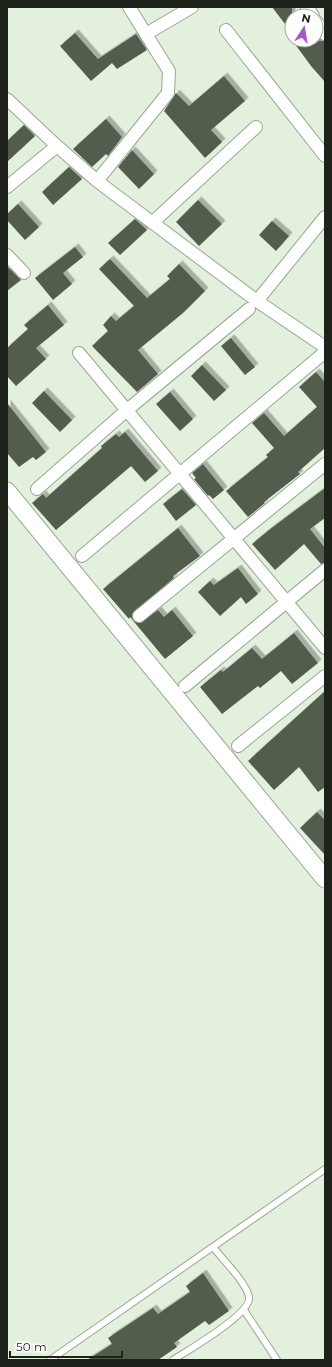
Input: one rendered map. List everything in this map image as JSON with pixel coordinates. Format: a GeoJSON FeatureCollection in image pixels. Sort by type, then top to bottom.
{"type":"FeatureCollection","features":[{"type":"Feature","properties":{"kind":"street"},"geometry":{"type":"LineString","coordinates":[[97,181],[168,93],[170,71],[129,7]]}},
{"type":"Feature","properties":{"kind":"street"},"geometry":{"type":"LineString","coordinates":[[146,34],[192,7]]}},
{"type":"Feature","properties":{"kind":"street"},"geometry":{"type":"LineString","coordinates":[[226,30],[325,156]]}},
{"type":"Feature","properties":{"kind":"street"},"geometry":{"type":"LineString","coordinates":[[7,99],[97,181],[153,222],[253,305],[325,346]]}},
{"type":"Feature","properties":{"kind":"street"},"geometry":{"type":"LineString","coordinates":[[153,222],[256,127]]}},
{"type":"Feature","properties":{"kind":"street"},"geometry":{"type":"LineString","coordinates":[[7,187],[57,146]]}},
{"type":"Feature","properties":{"kind":"street"},"geometry":{"type":"LineString","coordinates":[[37,489],[127,410],[253,305],[325,217]]}},
{"type":"Feature","properties":{"kind":"street"},"geometry":{"type":"LineString","coordinates":[[7,255],[24,273]]}},
{"type":"Feature","properties":{"kind":"street"},"geometry":{"type":"LineString","coordinates":[[82,556],[325,352]]}},
{"type":"Feature","properties":{"kind":"street"},"geometry":{"type":"LineString","coordinates":[[80,354],[325,648]]}},
{"type":"Feature","properties":{"kind":"street"},"geometry":{"type":"LineString","coordinates":[[139,616],[325,464]]}},
{"type":"Feature","properties":{"kind":"street"},"geometry":{"type":"LineString","coordinates":[[7,490],[325,879]]}},
{"type":"Feature","properties":{"kind":"street"},"geometry":{"type":"LineString","coordinates":[[185,686],[325,570]]}},
{"type":"Feature","properties":{"kind":"street"},"geometry":{"type":"LineString","coordinates":[[238,746],[325,676]]}},
{"type":"Feature","properties":{"kind":"lane"},"geometry":{"type":"LineString","coordinates":[[50,1360],[325,1169]]}},
{"type":"Feature","properties":{"kind":"lane"},"geometry":{"type":"LineString","coordinates":[[173,1360],[237,1317],[248,1305],[249,1298],[244,1287],[213,1247]]}},
{"type":"Feature","properties":{"kind":"lane"},"geometry":{"type":"LineString","coordinates":[[244,1310],[277,1360]]}},
{"type":"Feature","properties":{"kind":"building"},"geometry":{"type":"Polygon","coordinates":[[[272,7],[292,7],[284,8],[284,23],[272,7]]]}},
{"type":"Feature","properties":{"kind":"building"},"geometry":{"type":"Polygon","coordinates":[[[75,33],[98,59],[136,34],[147,50],[117,69],[112,63],[91,81],[60,46],[75,33]]]}},
{"type":"Feature","properties":{"kind":"building"},"geometry":{"type":"Polygon","coordinates":[[[325,41],[325,82],[298,48],[324,48],[325,41]]]}},
{"type":"Feature","properties":{"kind":"building"},"geometry":{"type":"Polygon","coordinates":[[[224,76],[245,101],[211,130],[222,142],[205,158],[164,111],[176,93],[189,106],[224,76]]]}},
{"type":"Feature","properties":{"kind":"building"},"geometry":{"type":"Polygon","coordinates":[[[106,119],[122,137],[108,156],[106,154],[92,167],[73,149],[106,119]]]}},
{"type":"Feature","properties":{"kind":"building"},"geometry":{"type":"Polygon","coordinates":[[[24,125],[35,136],[7,162],[7,141],[24,125]]]}},
{"type":"Feature","properties":{"kind":"building"},"geometry":{"type":"Polygon","coordinates":[[[132,150],[154,174],[139,189],[118,167],[132,150]]]}},
{"type":"Feature","properties":{"kind":"building"},"geometry":{"type":"Polygon","coordinates":[[[69,167],[82,179],[53,205],[42,192],[69,167]]]}},
{"type":"Feature","properties":{"kind":"building"},"geometry":{"type":"Polygon","coordinates":[[[198,200],[222,224],[199,246],[176,222],[198,200]]]}},
{"type":"Feature","properties":{"kind":"building"},"geometry":{"type":"Polygon","coordinates":[[[18,204],[39,227],[25,240],[7,220],[7,214],[18,204]]]}},
{"type":"Feature","properties":{"kind":"building"},"geometry":{"type":"Polygon","coordinates":[[[135,219],[147,230],[120,255],[108,243],[135,219]]]}},
{"type":"Feature","properties":{"kind":"building"},"geometry":{"type":"Polygon","coordinates":[[[272,221],[289,236],[276,251],[259,235],[272,221]]]}},
{"type":"Feature","properties":{"kind":"building"},"geometry":{"type":"Polygon","coordinates":[[[75,247],[83,257],[63,273],[72,284],[53,300],[35,278],[75,247]]]}},
{"type":"Feature","properties":{"kind":"building"},"geometry":{"type":"Polygon","coordinates":[[[110,259],[147,298],[170,279],[167,276],[179,264],[205,291],[183,313],[138,350],[158,374],[137,392],[92,346],[108,331],[103,325],[111,316],[116,321],[134,306],[99,269],[110,259]]]}},
{"type":"Feature","properties":{"kind":"building"},"geometry":{"type":"Polygon","coordinates":[[[7,266],[21,280],[7,291],[7,266]]]}},
{"type":"Feature","properties":{"kind":"building"},"geometry":{"type":"Polygon","coordinates":[[[48,305],[64,325],[36,348],[46,359],[16,386],[7,376],[7,348],[28,329],[24,325],[48,305]]]}},
{"type":"Feature","properties":{"kind":"building"},"geometry":{"type":"Polygon","coordinates":[[[231,338],[255,367],[245,375],[221,346],[231,338]]]}},
{"type":"Feature","properties":{"kind":"building"},"geometry":{"type":"Polygon","coordinates":[[[202,365],[226,390],[214,401],[191,376],[202,365]]]}},
{"type":"Feature","properties":{"kind":"building"},"geometry":{"type":"Polygon","coordinates":[[[316,372],[325,382],[325,448],[298,472],[300,474],[264,502],[265,503],[248,517],[226,491],[268,457],[266,455],[274,448],[252,423],[264,413],[284,436],[317,407],[299,387],[316,372]]]}},
{"type":"Feature","properties":{"kind":"building"},"geometry":{"type":"Polygon","coordinates":[[[44,391],[72,420],[60,432],[32,403],[44,391]]]}},
{"type":"Feature","properties":{"kind":"building"},"geometry":{"type":"Polygon","coordinates":[[[170,392],[193,419],[180,431],[156,404],[170,392]]]}},
{"type":"Feature","properties":{"kind":"building"},"geometry":{"type":"Polygon","coordinates":[[[7,403],[46,452],[36,460],[33,457],[19,467],[7,453],[7,403]]]}},
{"type":"Feature","properties":{"kind":"building"},"geometry":{"type":"Polygon","coordinates":[[[125,432],[158,471],[145,482],[131,466],[56,530],[32,503],[43,494],[46,498],[102,448],[101,446],[116,434],[119,437],[125,432]]]}},
{"type":"Feature","properties":{"kind":"building"},"geometry":{"type":"Polygon","coordinates":[[[203,464],[224,490],[213,499],[209,495],[208,496],[194,479],[196,478],[192,473],[203,464]]]}},
{"type":"Feature","properties":{"kind":"building"},"geometry":{"type":"Polygon","coordinates":[[[325,488],[325,518],[310,529],[325,548],[325,563],[321,564],[304,544],[275,570],[252,544],[325,488]]]}},
{"type":"Feature","properties":{"kind":"building"},"geometry":{"type":"Polygon","coordinates":[[[182,489],[196,505],[176,521],[163,504],[182,489]]]}},
{"type":"Feature","properties":{"kind":"building"},"geometry":{"type":"Polygon","coordinates":[[[178,528],[200,556],[173,576],[174,578],[132,614],[133,620],[140,623],[158,610],[164,617],[172,610],[193,636],[165,659],[130,617],[129,619],[103,589],[178,528]]]}},
{"type":"Feature","properties":{"kind":"building"},"geometry":{"type":"Polygon","coordinates":[[[238,568],[258,594],[246,604],[241,597],[220,616],[198,592],[210,581],[214,585],[238,568]]]}},
{"type":"Feature","properties":{"kind":"building"},"geometry":{"type":"Polygon","coordinates":[[[294,633],[318,663],[292,684],[281,671],[260,688],[258,686],[222,714],[200,687],[221,670],[223,672],[252,648],[262,659],[294,633]]]}},
{"type":"Feature","properties":{"kind":"building"},"geometry":{"type":"Polygon","coordinates":[[[325,691],[325,787],[318,792],[299,767],[274,790],[248,761],[325,691]]]}},
{"type":"Feature","properties":{"kind":"building"},"geometry":{"type":"Polygon","coordinates":[[[317,812],[325,820],[325,855],[300,828],[317,812]]]}},
{"type":"Feature","properties":{"kind":"building"},"geometry":{"type":"Polygon","coordinates":[[[203,1273],[229,1311],[209,1325],[205,1321],[174,1343],[177,1347],[158,1360],[87,1360],[112,1344],[108,1338],[153,1308],[158,1314],[190,1292],[186,1286],[203,1273]]]}}]}
